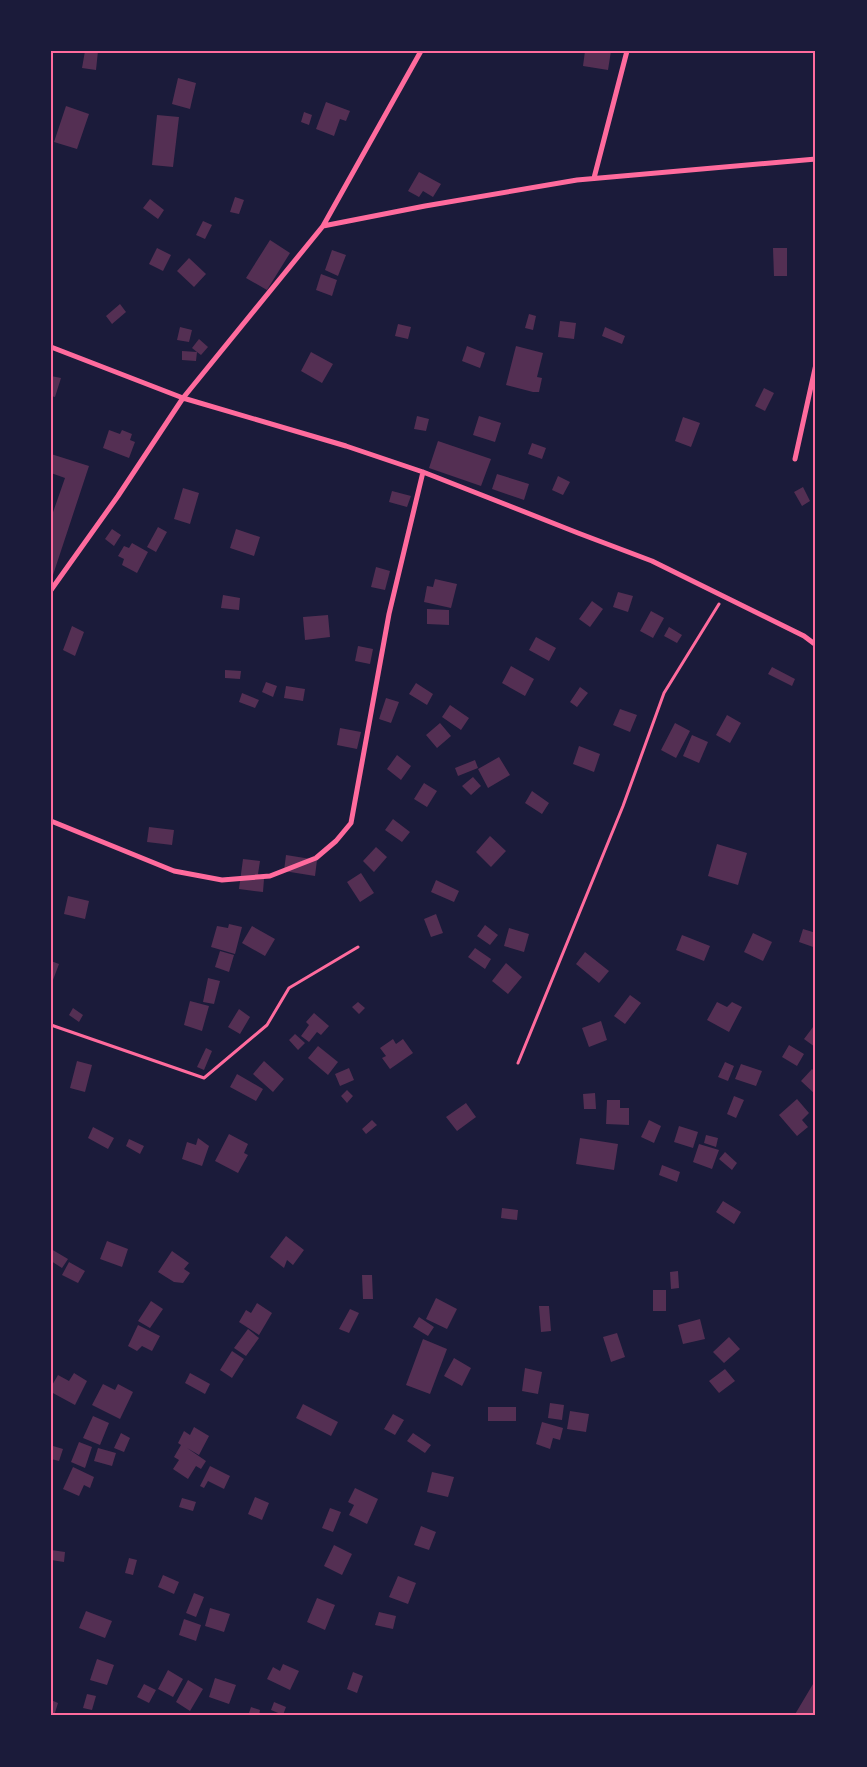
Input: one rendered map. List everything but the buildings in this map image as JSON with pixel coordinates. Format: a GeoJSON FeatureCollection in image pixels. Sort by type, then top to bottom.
{"type":"FeatureCollection","features":[{"type":"Feature","properties":{"kind":"street"},"geometry":{"type":"LineString","coordinates":[[51,590],[118,496],[183,398],[323,226],[421,51]]}},
{"type":"Feature","properties":{"kind":"street"},"geometry":{"type":"LineString","coordinates":[[594,178],[626,51]]}},
{"type":"Feature","properties":{"kind":"street"},"geometry":{"type":"LineString","coordinates":[[323,226],[425,206],[577,180],[816,159]]}},
{"type":"Feature","properties":{"kind":"street"},"geometry":{"type":"LineString","coordinates":[[51,347],[183,398],[346,446],[422,472],[652,561],[804,636],[816,645]]}},
{"type":"Feature","properties":{"kind":"street"},"geometry":{"type":"LineString","coordinates":[[795,459],[816,364]]}},
{"type":"Feature","properties":{"kind":"street"},"geometry":{"type":"LineString","coordinates":[[51,821],[174,871],[222,880],[270,876],[316,858],[336,842],[351,823],[389,614],[422,472]]}},
{"type":"Feature","properties":{"kind":"path"},"geometry":{"type":"LineString","coordinates":[[518,1063],[623,806],[664,693],[723,597]]}},
{"type":"Feature","properties":{"kind":"path"},"geometry":{"type":"LineString","coordinates":[[51,1025],[204,1078],[267,1025],[289,988],[358,947]]}}]}
